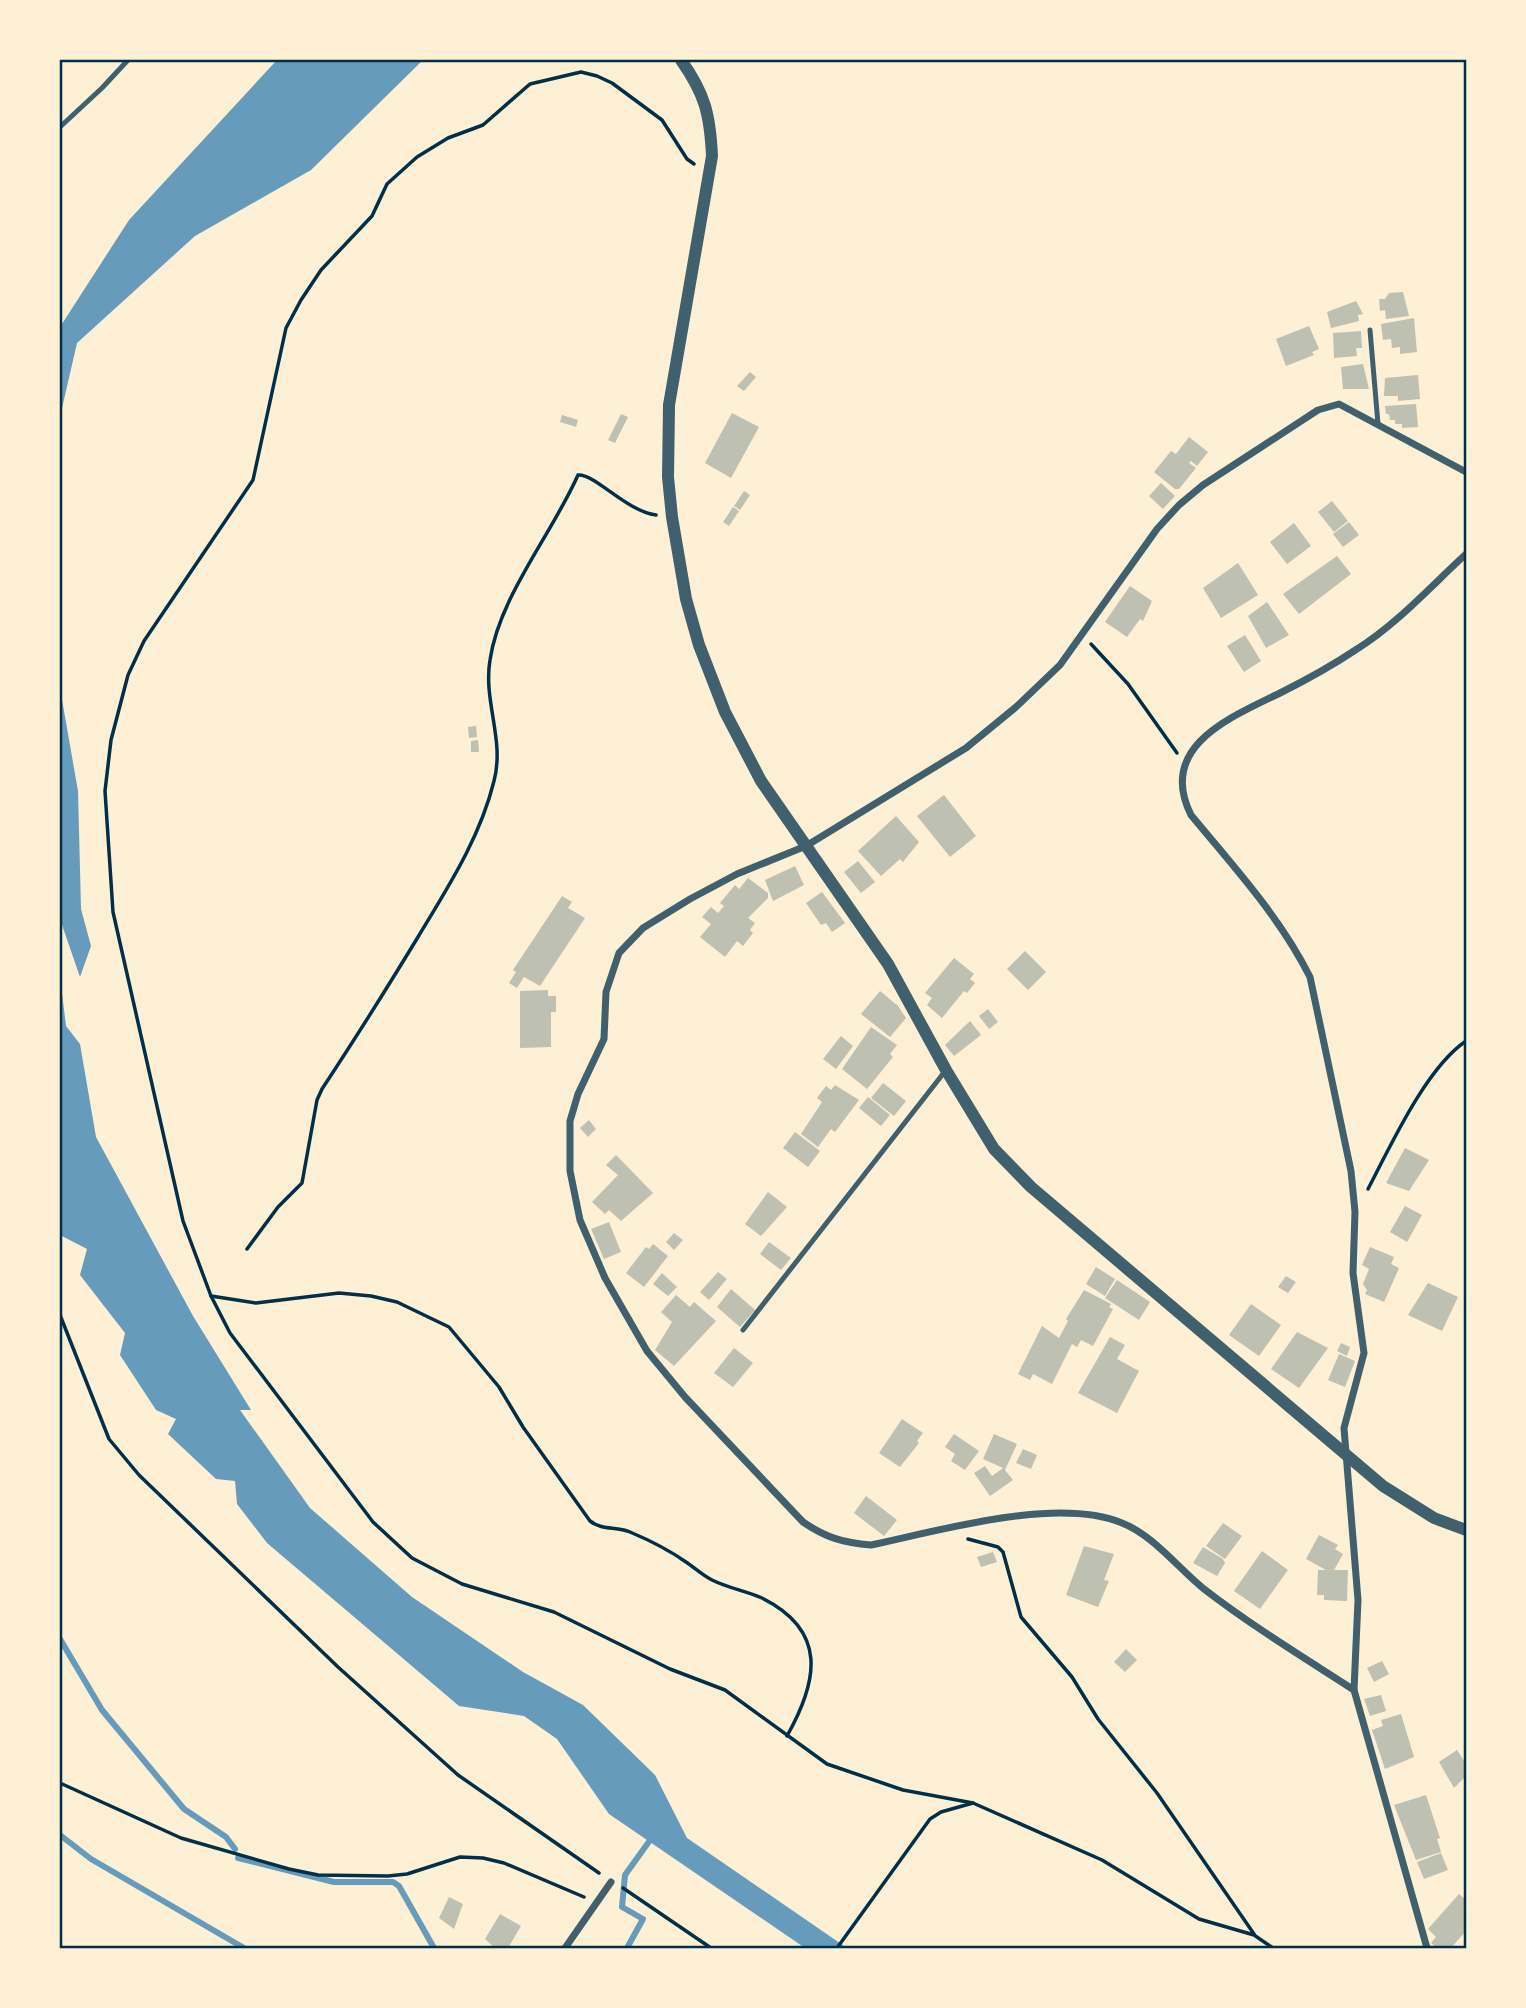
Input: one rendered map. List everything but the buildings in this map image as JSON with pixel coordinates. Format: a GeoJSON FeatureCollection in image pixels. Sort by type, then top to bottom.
{"type":"FeatureCollection","features":[{"type":"Feature","properties":{"kind":"street"},"geometry":{"type":"LineString","coordinates":[[681,60],[700,87],[710,117],[710,175],[669,405],[668,477],[672,517],[686,599],[699,645],[725,712],[761,781],[888,964],[946,1070],[994,1149],[1031,1187],[1383,1486],[1434,1518],[1466,1530]]}},
{"type":"Feature","properties":{"kind":"street"},"geometry":{"type":"LineString","coordinates":[[1354,1690],[1252,1625],[1154,1544],[1123,1523],[1092,1515],[1013,1515],[871,1545],[848,1544],[825,1537],[803,1522],[685,1397],[647,1351],[605,1278],[580,1220],[570,1171],[570,1121],[578,1094],[604,1039],[606,992],[619,953],[643,928],[691,898],[737,874],[806,846],[966,748],[1016,708],[1060,665],[1157,529],[1203,485],[1318,410],[1339,404],[1466,472]]}},
{"type":"Feature","properties":{"kind":"street"},"geometry":{"type":"LineString","coordinates":[[1427,1948],[1354,1690],[1358,1600],[1344,1428],[1364,1353],[1353,1273],[1355,1212],[1352,1171],[1310,977],[1296,949],[1267,907],[1192,815],[1185,802],[1182,782],[1186,767],[1206,733],[1236,712],[1283,691],[1358,649],[1466,554]]}},
{"type":"Feature","properties":{"kind":"street"},"geometry":{"type":"LineString","coordinates":[[565,1948],[611,1882]]}},
{"type":"Feature","properties":{"kind":"lane"},"geometry":{"type":"LineString","coordinates":[[60,127],[103,88],[128,60]]}},
{"type":"Feature","properties":{"kind":"lane"},"geometry":{"type":"LineString","coordinates":[[1370,330],[1378,424]]}},
{"type":"Feature","properties":{"kind":"lane"},"geometry":{"type":"LineString","coordinates":[[743,1330],[946,1070]]}},
{"type":"Feature","properties":{"kind":"path"},"geometry":{"type":"LineString","coordinates":[[710,175],[687,159],[662,120],[612,83],[581,72],[530,84],[483,125],[449,138],[399,171],[387,184],[372,216],[321,270],[286,328],[253,480],[151,630],[128,675],[111,740],[105,791],[113,912],[180,1210],[211,1296],[230,1333],[373,1522],[412,1558],[462,1584],[554,1612],[670,1669],[725,1690],[827,1764],[903,1790],[956,1797],[973,1803],[1102,1860],[1199,1919],[1254,1935],[1273,1948]]}},
{"type":"Feature","properties":{"kind":"path"},"geometry":{"type":"LineString","coordinates":[[247,1249],[278,1208],[302,1183],[317,1100],[322,1089],[470,849],[495,780],[499,743],[488,677],[494,640],[518,586],[562,511],[578,475],[594,479],[628,506],[647,514],[672,517]]}},
{"type":"Feature","properties":{"kind":"path"},"geometry":{"type":"LineString","coordinates":[[1082,635],[1128,684],[1186,767]]}},
{"type":"Feature","properties":{"kind":"path"},"geometry":{"type":"LineString","coordinates":[[1355,1212],[1407,1115],[1451,1051],[1466,1041]]}},
{"type":"Feature","properties":{"kind":"path"},"geometry":{"type":"LineString","coordinates":[[211,1296],[256,1303],[339,1293],[371,1296],[397,1301],[449,1327],[499,1387],[523,1427],[590,1521],[600,1529],[626,1530],[643,1538],[716,1582],[761,1598],[797,1622],[806,1635],[811,1650],[811,1671],[805,1705],[787,1736]]}},
{"type":"Feature","properties":{"kind":"path"},"geometry":{"type":"LineString","coordinates":[[60,1315],[109,1439],[139,1475],[338,1667],[450,1767],[611,1882],[644,1900],[711,1948]]}},
{"type":"Feature","properties":{"kind":"path"},"geometry":{"type":"LineString","coordinates":[[944,1530],[999,1547],[1003,1552],[1021,1617],[1072,1677],[1098,1718],[1157,1793],[1254,1935]]}},
{"type":"Feature","properties":{"kind":"path"},"geometry":{"type":"LineString","coordinates":[[60,1783],[181,1838],[289,1869],[318,1875],[388,1876],[407,1874],[460,1857],[483,1858],[504,1863],[596,1901]]}},
{"type":"Feature","properties":{"kind":"path"},"geometry":{"type":"LineString","coordinates":[[837,1948],[930,1819],[941,1812],[973,1803]]}},
{"type":"Feature","properties":{"kind":"water"},"geometry":{"type":"Polygon","coordinates":[[[277,60],[423,60],[311,170],[195,236],[77,343],[60,417],[60,327],[129,220],[277,60]]]}},
{"type":"Feature","properties":{"kind":"water"},"geometry":{"type":"Polygon","coordinates":[[[60,688],[78,791],[81,909],[91,946],[80,977],[60,919],[60,688]]]}},
{"type":"Feature","properties":{"kind":"water"},"geometry":{"type":"Polygon","coordinates":[[[60,977],[66,1026],[80,1044],[96,1137],[193,1316],[251,1410],[240,1410],[310,1508],[412,1597],[523,1672],[583,1705],[655,1775],[687,1838],[847,1948],[805,1948],[609,1814],[557,1739],[524,1716],[459,1706],[267,1543],[237,1504],[235,1481],[216,1479],[168,1434],[176,1419],[156,1410],[120,1355],[125,1333],[80,1275],[87,1249],[60,1235],[60,977]]]}},
{"type":"Feature","properties":{"kind":"waterway"},"geometry":{"type":"LineString","coordinates":[[60,1639],[102,1710],[184,1809],[226,1837],[235,1849]]}},
{"type":"Feature","properties":{"kind":"waterway"},"geometry":{"type":"LineString","coordinates":[[60,1835],[91,1859],[244,1948]]}},
{"type":"Feature","properties":{"kind":"waterway"},"geometry":{"type":"LineString","coordinates":[[627,1948],[643,1919],[622,1907],[625,1875],[653,1836]]}},
{"type":"Feature","properties":{"kind":"waterway"},"geometry":{"type":"LineString","coordinates":[[238,1858],[334,1882],[393,1882],[399,1886],[434,1948]]}}]}
